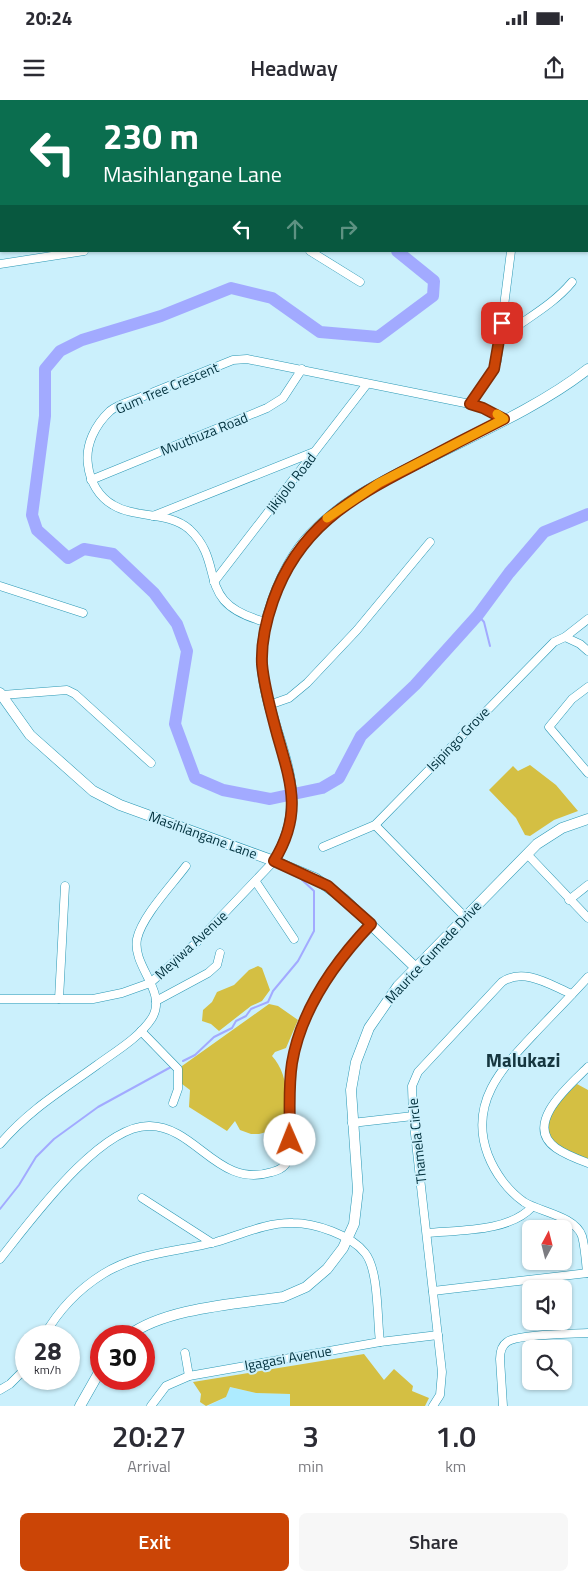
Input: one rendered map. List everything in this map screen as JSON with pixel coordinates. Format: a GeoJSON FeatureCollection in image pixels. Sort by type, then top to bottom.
{"type":"FeatureCollection","features":[{"type":"Feature","properties":{"kind":"street"},"geometry":{"type":"LineString","coordinates":[[0,264],[78,252]]}},
{"type":"Feature","properties":{"kind":"street"},"geometry":{"type":"LineString","coordinates":[[312,252],[360,282]]}},
{"type":"Feature","properties":{"kind":"street"},"geometry":{"type":"LineString","coordinates":[[470,404],[494,369],[501,338],[511,252]]}},
{"type":"Feature","properties":{"kind":"street"},"geometry":{"type":"LineString","coordinates":[[501,338],[533,318],[561,295],[572,282]]}},
{"type":"Feature","properties":{"kind":"street","name":"Gum Tree Crescent"},"geometry":{"type":"LineString","coordinates":[[266,622],[244,616],[231,608],[222,598],[214,582],[203,548],[190,530],[177,522],[134,514],[113,506],[99,494],[91,480],[87,458],[88,447],[93,432],[111,410],[240,359],[257,360],[470,404],[483,408],[504,419]]}},
{"type":"Feature","properties":{"kind":"street","name":"Mvuthuza Road"},"geometry":{"type":"LineString","coordinates":[[91,480],[267,408],[283,398],[302,369]]}},
{"type":"Feature","properties":{"kind":"street"},"geometry":{"type":"LineString","coordinates":[[274,861],[286,839],[293,803],[284,758],[269,705],[262,664],[266,622],[286,569],[308,537],[325,520],[379,483],[561,388],[588,369]]}},
{"type":"Feature","properties":{"kind":"street","name":"Jikijolo Road"},"geometry":{"type":"LineString","coordinates":[[214,582],[367,384]]}},
{"type":"Feature","properties":{"kind":"street"},"geometry":{"type":"LineString","coordinates":[[152,516],[316,451]]}},
{"type":"Feature","properties":{"kind":"street"},"geometry":{"type":"LineString","coordinates":[[269,705],[289,698],[307,682],[357,630],[430,542]]}},
{"type":"Feature","properties":{"kind":"street"},"geometry":{"type":"LineString","coordinates":[[0,586],[83,613]]}},
{"type":"Feature","properties":{"kind":"street","name":"Isipingo Grove"},"geometry":{"type":"LineString","coordinates":[[323,847],[375,825],[548,646],[566,637],[588,619]]}},
{"type":"Feature","properties":{"kind":"street"},"geometry":{"type":"LineString","coordinates":[[566,637],[580,644],[588,651]]}},
{"type":"Feature","properties":{"kind":"street"},"geometry":{"type":"LineString","coordinates":[[588,687],[566,706],[550,723],[549,728],[588,773]]}},
{"type":"Feature","properties":{"kind":"street"},"geometry":{"type":"LineString","coordinates":[[1,694],[67,690],[75,694],[151,763]]}},
{"type":"Feature","properties":{"kind":"street","name":"Masihlangane Lane"},"geometry":{"type":"LineString","coordinates":[[1,694],[30,735],[93,791],[120,805],[274,861],[328,886],[371,924],[416,968]]}},
{"type":"Feature","properties":{"kind":"street","name":"Maurice Gumede Drive"},"geometry":{"type":"LineString","coordinates":[[146,1325],[167,1316],[297,1292],[327,1269],[348,1240],[358,1207],[352,1123],[353,1077],[361,1046],[369,1028],[388,998],[527,854],[549,835],[588,819]]}},
{"type":"Feature","properties":{"kind":"street"},"geometry":{"type":"LineString","coordinates":[[375,825],[465,917]]}},
{"type":"Feature","properties":{"kind":"street"},"geometry":{"type":"LineString","coordinates":[[527,854],[588,918]]}},
{"type":"Feature","properties":{"kind":"street","name":"Meyiwa Avenue"},"geometry":{"type":"LineString","coordinates":[[0,999],[101,998],[150,984],[175,964],[256,882],[274,861]]}},
{"type":"Feature","properties":{"kind":"street"},"geometry":{"type":"LineString","coordinates":[[0,1144],[26,1116],[141,1031],[153,1016],[156,1001],[138,957],[137,938],[146,919],[186,866]]}},
{"type":"Feature","properties":{"kind":"street"},"geometry":{"type":"LineString","coordinates":[[256,882],[294,939]]}},
{"type":"Feature","properties":{"kind":"street"},"geometry":{"type":"LineString","coordinates":[[569,900],[588,885]]}},
{"type":"Feature","properties":{"kind":"street"},"geometry":{"type":"LineString","coordinates":[[59,999],[65,886]]}},
{"type":"Feature","properties":{"kind":"street"},"geometry":{"type":"LineString","coordinates":[[0,1259],[74,1170],[116,1137],[136,1128],[150,1126],[172,1132],[227,1169],[238,1174],[270,1173],[282,1168],[289,1158],[290,1151],[290,1084],[295,1047],[301,1029],[327,977],[352,944],[371,924]]}},
{"type":"Feature","properties":{"kind":"street"},"geometry":{"type":"LineString","coordinates":[[156,1001],[208,973],[217,965],[220,953]]}},
{"type":"Feature","properties":{"kind":"street","name":"Thamela Circle"},"geometry":{"type":"LineString","coordinates":[[433,1406],[440,1395],[442,1383],[413,1116],[412,1086],[418,1072],[502,982],[514,976],[527,976],[572,994]]}},
{"type":"Feature","properties":{"kind":"street"},"geometry":{"type":"LineString","coordinates":[[433,1291],[588,1273],[584,1246],[578,1229],[568,1221],[532,1207],[507,1186],[491,1162],[484,1139],[483,1115],[490,1087],[497,1076],[588,977]]}},
{"type":"Feature","properties":{"kind":"street"},"geometry":{"type":"LineString","coordinates":[[141,1031],[175,1063],[179,1074],[178,1089],[173,1103]]}},
{"type":"Feature","properties":{"kind":"street"},"geometry":{"type":"LineString","coordinates":[[588,1066],[551,1106],[546,1116],[545,1124],[547,1137],[555,1148],[588,1164]]}},
{"type":"Feature","properties":{"kind":"street"},"geometry":{"type":"LineString","coordinates":[[352,1123],[413,1116]]}},
{"type":"Feature","properties":{"kind":"street"},"geometry":{"type":"LineString","coordinates":[[142,1198],[212,1243]]}},
{"type":"Feature","properties":{"kind":"street"},"geometry":{"type":"LineString","coordinates":[[427,1233],[501,1225],[518,1219],[532,1207]]}},
{"type":"Feature","properties":{"kind":"street"},"geometry":{"type":"LineString","coordinates":[[51,1325],[70,1300],[88,1285],[114,1268],[149,1254],[212,1243],[266,1227],[291,1223],[308,1224],[348,1240],[365,1253],[370,1262],[380,1342]]}},
{"type":"Feature","properties":{"kind":"street"},"geometry":{"type":"LineString","coordinates":[[503,1406],[500,1352],[507,1342],[522,1338],[588,1333]]}},
{"type":"Feature","properties":{"kind":"street","name":"Igagasi Avenue"},"geometry":{"type":"LineString","coordinates":[[151,1406],[166,1386],[189,1376],[380,1342],[438,1335]]}},
{"type":"Feature","properties":{"kind":"street"},"geometry":{"type":"LineString","coordinates":[[185,1353],[189,1376]]}},
{"type":"Feature","properties":{"kind":"street"},"geometry":{"type":"LineString","coordinates":[[0,1390],[15,1379]]}},
{"type":"Feature","properties":{"kind":"street"},"geometry":{"type":"LineString","coordinates":[[80,1406],[90,1388]]}},
{"type":"Feature","properties":{"kind":"shaded area"},"geometry":{"type":"Polygon","coordinates":[[[530,765],[556,785],[578,811],[554,820],[530,836],[525,835],[516,818],[489,790],[513,766],[518,771],[530,765]]]}},
{"type":"Feature","properties":{"kind":"shaded area"},"geometry":{"type":"Polygon","coordinates":[[[258,966],[262,968],[270,990],[262,1001],[251,1006],[219,1031],[211,1024],[202,1021],[203,1010],[212,1002],[217,992],[234,985],[249,970],[258,966]]]}},
{"type":"Feature","properties":{"kind":"shaded area"},"geometry":{"type":"Polygon","coordinates":[[[269,1004],[278,1006],[298,1020],[286,1048],[275,1052],[272,1056],[285,1081],[286,1101],[282,1121],[278,1129],[259,1134],[251,1134],[240,1130],[235,1121],[227,1131],[189,1107],[190,1090],[182,1084],[182,1066],[269,1004]]]}},
{"type":"Feature","properties":{"kind":"shaded area"},"geometry":{"type":"Polygon","coordinates":[[[577,1084],[588,1090],[588,1159],[559,1146],[551,1138],[548,1130],[552,1114],[564,1097],[577,1084]]]}},
{"type":"Feature","properties":{"kind":"shaded area"},"geometry":{"type":"Polygon","coordinates":[[[364,1354],[384,1380],[394,1369],[413,1386],[412,1391],[429,1398],[425,1406],[290,1406],[290,1394],[256,1393],[230,1387],[226,1397],[206,1406],[200,1402],[201,1394],[193,1382],[364,1354]]]}},
{"type":"Feature","properties":{"kind":"shaded area"},"geometry":{"type":"Polygon","coordinates":[[[229,1387],[256,1393],[290,1394],[290,1406],[208,1406],[226,1397],[229,1387]]]}},
{"type":"Feature","properties":{"kind":"waterway"},"geometry":{"type":"LineString","coordinates":[[398,252],[434,281],[433,296],[378,337],[320,332],[272,298],[231,288],[161,316],[82,340],[60,351],[45,369],[45,416],[32,515],[37,530],[68,558],[84,549],[113,554],[154,593],[177,624],[187,651],[175,724],[195,778],[223,790],[270,799],[322,788],[339,778],[361,736],[415,685],[478,615],[509,573],[544,532],[588,514]]}},
{"type":"Feature","properties":{"kind":"waterway"},"geometry":{"type":"LineString","coordinates":[[478,615],[484,622],[490,646]]}},
{"type":"Feature","properties":{"kind":"waterway"},"geometry":{"type":"LineString","coordinates":[[183,1061],[195,1055],[214,1037],[232,1028],[236,1021],[246,1016],[251,1009],[268,1002],[273,991],[298,961],[314,931],[314,891],[301,879]]}},
{"type":"Feature","properties":{"kind":"waterway"},"geometry":{"type":"LineString","coordinates":[[0,1209],[19,1185],[36,1157],[54,1139],[98,1107],[171,1067]]}},
{"type":"Feature","properties":{"kind":"slow traffic"},"geometry":{"type":"LineString","coordinates":[[327,518],[379,483],[504,419],[497,414]]}},
{"type":"Feature","properties":{"kind":"district","name":"Malukazi"},"geometry":{"type":"Point","coordinates":[523,1060]}},
{"type":"Feature","properties":{"kind":"route"},"geometry":{"type":"LineString","coordinates":[[290,1140],[289,1110],[292,1063],[301,1029],[327,977],[352,944],[371,924],[344,898],[328,886],[304,873],[274,861],[290,827],[293,803],[290,780],[269,705],[262,664],[266,622],[286,569],[296,552],[325,520],[379,483],[504,419],[495,413],[470,404],[494,369],[497,361],[502,323]]}}]}
